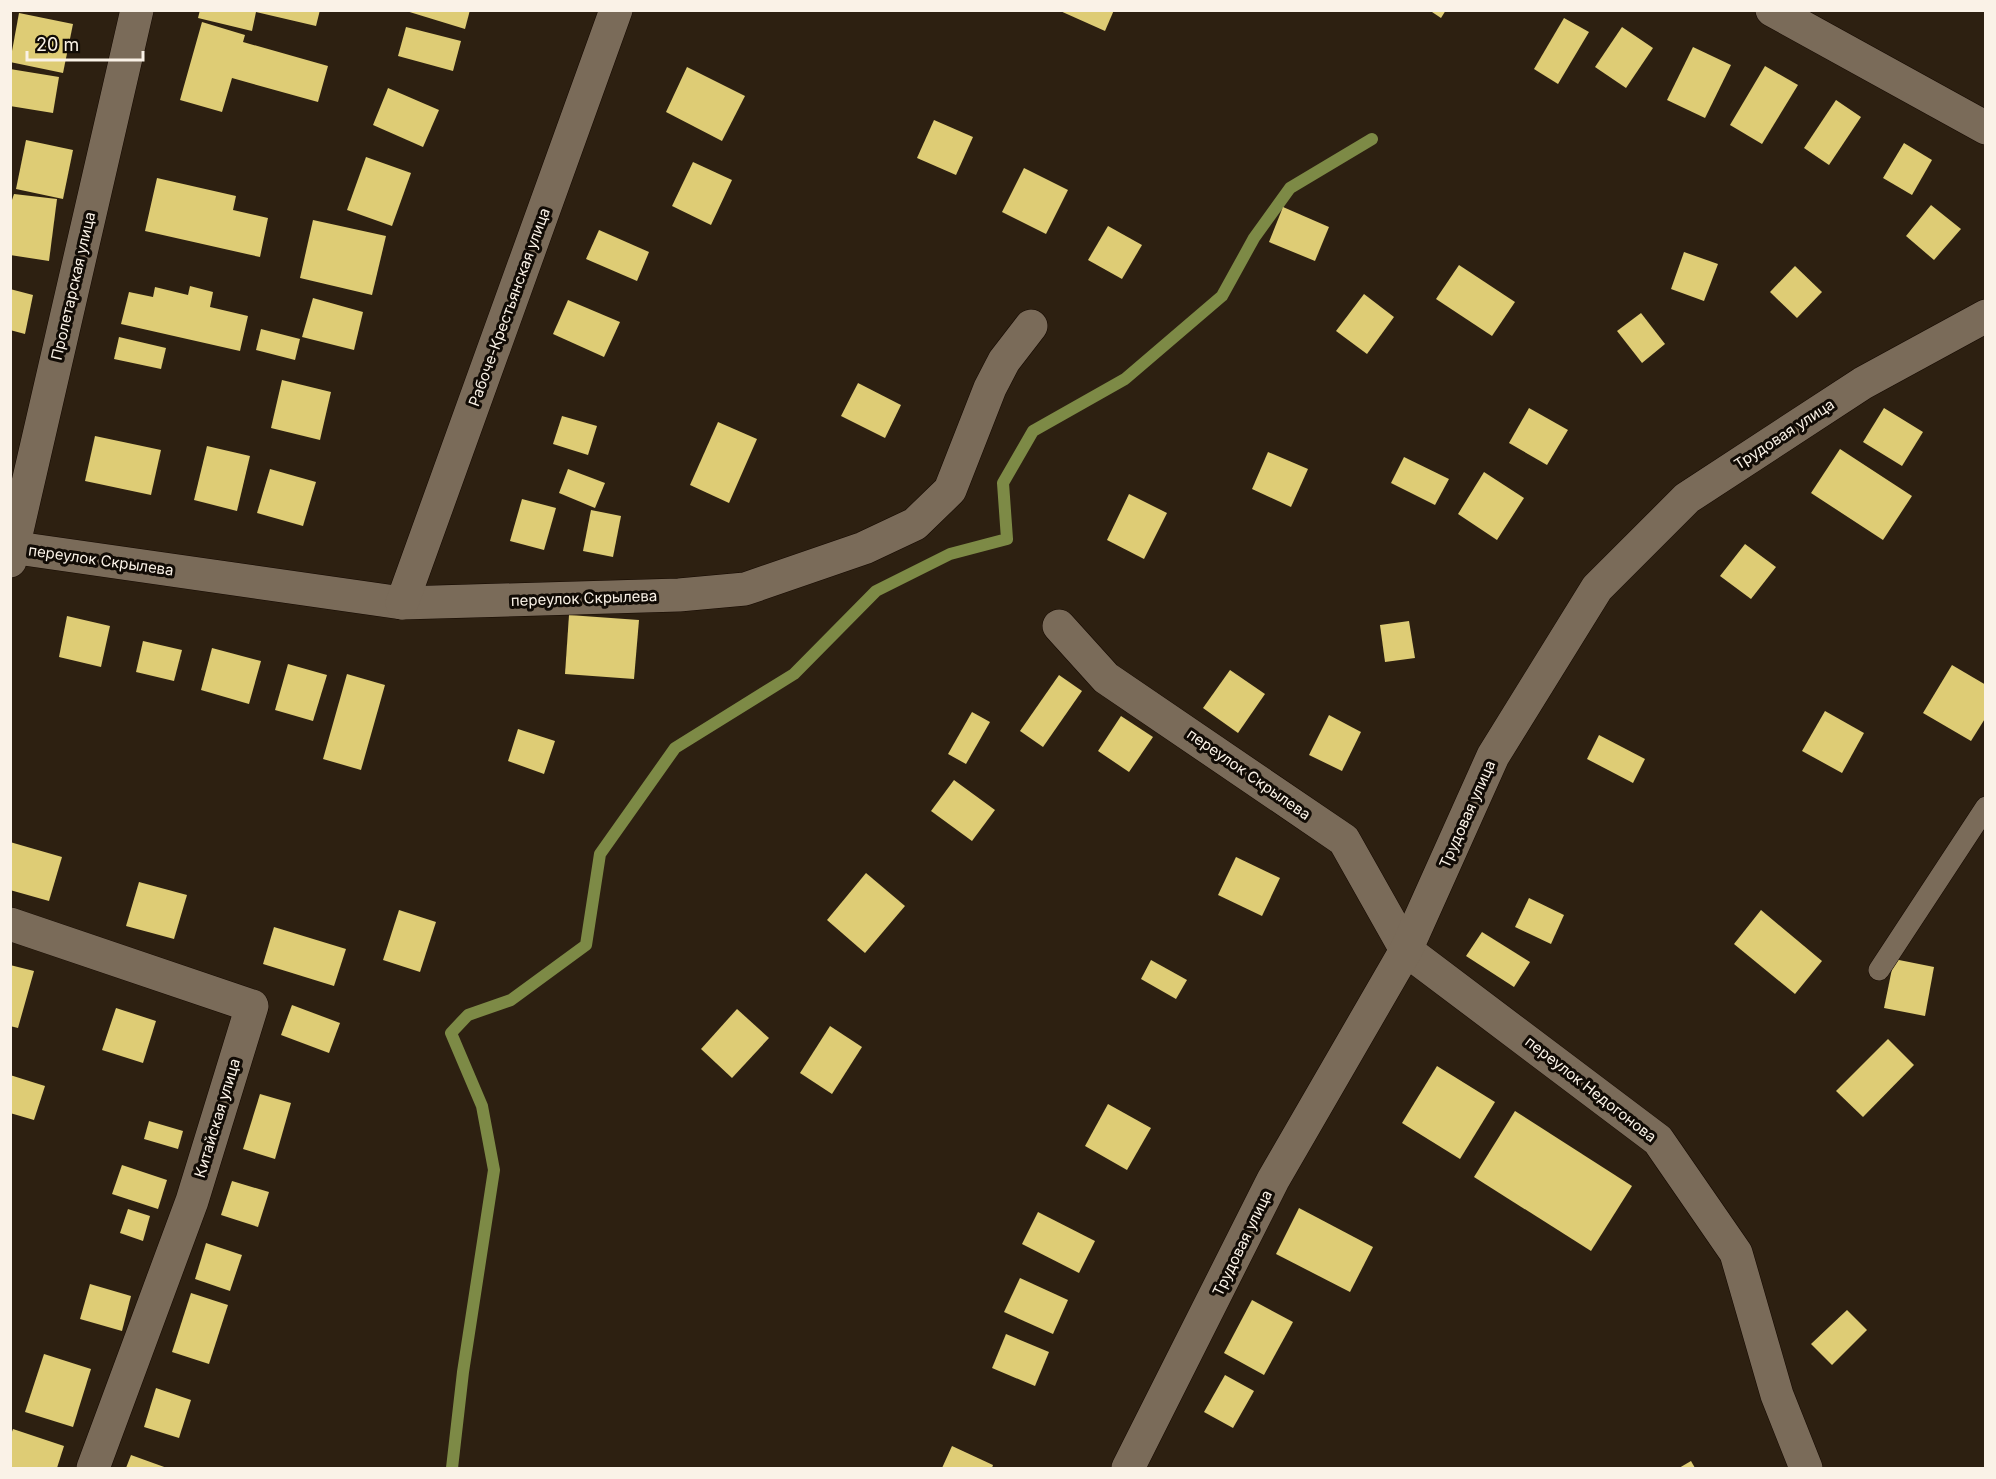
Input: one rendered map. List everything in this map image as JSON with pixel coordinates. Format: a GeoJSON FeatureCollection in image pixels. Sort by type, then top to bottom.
{"type":"FeatureCollection","features":[{"type":"Feature","properties":{"kind":"street","name":"Пролетарская улица"},"geometry":{"type":"LineString","coordinates":[[11,552],[137,10]]}},
{"type":"Feature","properties":{"kind":"street","name":"Рабоче-Крестьянская улица"},"geometry":{"type":"LineString","coordinates":[[402,603],[616,10]]}},
{"type":"Feature","properties":{"kind":"street"},"geometry":{"type":"LineString","coordinates":[[1772,10],[1986,128]]}},
{"type":"Feature","properties":{"kind":"street","name":"Трудовая улица"},"geometry":{"type":"LineString","coordinates":[[1128,1468],[1273,1180],[1406,951],[1493,756],[1597,588],[1687,498],[1863,383],[1986,316]]}},
{"type":"Feature","properties":{"kind":"street","name":"переулок Скрылева"},"geometry":{"type":"LineString","coordinates":[[11,552],[402,603],[679,595],[745,590],[864,548],[915,524],[950,490],[990,388],[1004,362],[1031,326]]}},
{"type":"Feature","properties":{"kind":"street","name":"переулок Скрылева"},"geometry":{"type":"LineString","coordinates":[[1059,626],[1106,678],[1344,840],[1406,951]]}},
{"type":"Feature","properties":{"kind":"street","name":"Китайская улица"},"geometry":{"type":"LineString","coordinates":[[10,924],[252,1006],[192,1201],[93,1468]]}},
{"type":"Feature","properties":{"kind":"street","name":"переулок Недогонова"},"geometry":{"type":"LineString","coordinates":[[1406,951],[1658,1140],[1736,1253],[1777,1395],[1806,1468]]}},
{"type":"Feature","properties":{"kind":"lane"},"geometry":{"type":"LineString","coordinates":[[1879,970],[1986,807]]}},
{"type":"Feature","properties":{"kind":"building"},"geometry":{"type":"Polygon","coordinates":[[[200,10],[320,10],[316,26],[256,12],[252,31],[198,18],[200,10]]]}},
{"type":"Feature","properties":{"kind":"building"},"geometry":{"type":"Polygon","coordinates":[[[403,10],[470,10],[465,29],[403,10]]]}},
{"type":"Feature","properties":{"kind":"building"},"geometry":{"type":"Polygon","coordinates":[[[1058,10],[1114,10],[1105,31],[1058,10]]]}},
{"type":"Feature","properties":{"kind":"building"},"geometry":{"type":"Polygon","coordinates":[[[1429,10],[1446,10],[1441,18],[1429,10]]]}},
{"type":"Feature","properties":{"kind":"building"},"geometry":{"type":"Polygon","coordinates":[[[19,13],[73,24],[63,73],[10,62],[19,13]]]}},
{"type":"Feature","properties":{"kind":"building"},"geometry":{"type":"Polygon","coordinates":[[[1564,18],[1589,32],[1558,84],[1534,69],[1564,18]]]}},
{"type":"Feature","properties":{"kind":"building"},"geometry":{"type":"Polygon","coordinates":[[[202,22],[245,35],[243,42],[328,66],[318,102],[232,78],[222,112],[180,100],[202,22]]]}},
{"type":"Feature","properties":{"kind":"building"},"geometry":{"type":"Polygon","coordinates":[[[406,27],[461,41],[453,71],[398,56],[406,27]]]}},
{"type":"Feature","properties":{"kind":"building"},"geometry":{"type":"Polygon","coordinates":[[[1622,27],[1653,48],[1626,88],[1595,67],[1622,27]]]}},
{"type":"Feature","properties":{"kind":"building"},"geometry":{"type":"Polygon","coordinates":[[[1693,47],[1731,65],[1705,118],[1667,100],[1693,47]]]}},
{"type":"Feature","properties":{"kind":"building"},"geometry":{"type":"Polygon","coordinates":[[[1765,66],[1798,85],[1762,144],[1730,125],[1765,66]]]}},
{"type":"Feature","properties":{"kind":"building"},"geometry":{"type":"Polygon","coordinates":[[[687,67],[745,96],[722,141],[666,112],[687,67]]]}},
{"type":"Feature","properties":{"kind":"building"},"geometry":{"type":"Polygon","coordinates":[[[10,69],[59,77],[53,113],[10,106],[10,69]]]}},
{"type":"Feature","properties":{"kind":"building"},"geometry":{"type":"Polygon","coordinates":[[[388,88],[439,110],[423,147],[373,125],[388,88]]]}},
{"type":"Feature","properties":{"kind":"building"},"geometry":{"type":"Polygon","coordinates":[[[1836,100],[1861,117],[1829,165],[1804,148],[1836,100]]]}},
{"type":"Feature","properties":{"kind":"building"},"geometry":{"type":"Polygon","coordinates":[[[934,120],[973,137],[956,175],[917,158],[934,120]]]}},
{"type":"Feature","properties":{"kind":"building"},"geometry":{"type":"Polygon","coordinates":[[[26,140],[73,150],[63,199],[16,189],[26,140]]]}},
{"type":"Feature","properties":{"kind":"building"},"geometry":{"type":"Polygon","coordinates":[[[1904,143],[1932,160],[1912,195],[1883,178],[1904,143]]]}},
{"type":"Feature","properties":{"kind":"building"},"geometry":{"type":"Polygon","coordinates":[[[366,157],[411,173],[392,226],[347,210],[366,157]]]}},
{"type":"Feature","properties":{"kind":"building"},"geometry":{"type":"Polygon","coordinates":[[[693,162],[732,180],[711,225],[672,206],[693,162]]]}},
{"type":"Feature","properties":{"kind":"building"},"geometry":{"type":"Polygon","coordinates":[[[1024,168],[1068,190],[1046,234],[1002,212],[1024,168]]]}},
{"type":"Feature","properties":{"kind":"building"},"geometry":{"type":"Polygon","coordinates":[[[157,178],[236,196],[233,210],[268,218],[260,257],[145,231],[157,178]]]}},
{"type":"Feature","properties":{"kind":"building"},"geometry":{"type":"Polygon","coordinates":[[[14,194],[57,199],[49,261],[10,255],[10,206],[14,194]]]}},
{"type":"Feature","properties":{"kind":"building"},"geometry":{"type":"Polygon","coordinates":[[[1931,205],[1961,229],[1934,260],[1906,236],[1931,205]]]}},
{"type":"Feature","properties":{"kind":"building"},"geometry":{"type":"Polygon","coordinates":[[[1283,207],[1329,227],[1315,261],[1269,242],[1283,207]]]}},
{"type":"Feature","properties":{"kind":"building"},"geometry":{"type":"Polygon","coordinates":[[[313,220],[386,236],[372,295],[300,278],[313,220]]]}},
{"type":"Feature","properties":{"kind":"building"},"geometry":{"type":"Polygon","coordinates":[[[1108,226],[1142,245],[1122,279],[1088,260],[1108,226]]]}},
{"type":"Feature","properties":{"kind":"building"},"geometry":{"type":"Polygon","coordinates":[[[599,230],[649,252],[637,281],[586,259],[599,230]]]}},
{"type":"Feature","properties":{"kind":"building"},"geometry":{"type":"Polygon","coordinates":[[[1684,252],[1718,264],[1704,301],[1671,289],[1684,252]]]}},
{"type":"Feature","properties":{"kind":"building"},"geometry":{"type":"Polygon","coordinates":[[[1459,265],[1515,302],[1492,336],[1436,299],[1459,265]]]}},
{"type":"Feature","properties":{"kind":"building"},"geometry":{"type":"Polygon","coordinates":[[[1795,266],[1822,292],[1797,318],[1770,292],[1795,266]]]}},
{"type":"Feature","properties":{"kind":"building"},"geometry":{"type":"Polygon","coordinates":[[[190,286],[213,292],[210,307],[248,316],[240,351],[121,324],[129,292],[153,297],[155,287],[188,295],[190,286]]]}},
{"type":"Feature","properties":{"kind":"building"},"geometry":{"type":"Polygon","coordinates":[[[10,289],[33,295],[25,334],[10,330],[10,289]]]}},
{"type":"Feature","properties":{"kind":"building"},"geometry":{"type":"Polygon","coordinates":[[[1364,294],[1394,317],[1367,354],[1336,331],[1364,294]]]}},
{"type":"Feature","properties":{"kind":"building"},"geometry":{"type":"Polygon","coordinates":[[[313,298],[363,312],[354,350],[302,337],[313,298]]]}},
{"type":"Feature","properties":{"kind":"building"},"geometry":{"type":"Polygon","coordinates":[[[568,300],[620,322],[604,357],[553,334],[568,300]]]}},
{"type":"Feature","properties":{"kind":"building"},"geometry":{"type":"Polygon","coordinates":[[[1641,313],[1665,344],[1642,363],[1617,331],[1641,313]]]}},
{"type":"Feature","properties":{"kind":"building"},"geometry":{"type":"Polygon","coordinates":[[[261,329],[300,339],[295,360],[256,350],[261,329]]]}},
{"type":"Feature","properties":{"kind":"building"},"geometry":{"type":"Polygon","coordinates":[[[119,337],[166,348],[161,369],[114,359],[119,337]]]}},
{"type":"Feature","properties":{"kind":"building"},"geometry":{"type":"Polygon","coordinates":[[[282,380],[331,392],[320,440],[271,428],[282,380]]]}},
{"type":"Feature","properties":{"kind":"building"},"geometry":{"type":"Polygon","coordinates":[[[858,383],[901,405],[885,438],[841,416],[858,383]]]}},
{"type":"Feature","properties":{"kind":"building"},"geometry":{"type":"Polygon","coordinates":[[[1529,408],[1568,430],[1547,465],[1509,443],[1529,408]]]}},
{"type":"Feature","properties":{"kind":"building"},"geometry":{"type":"Polygon","coordinates":[[[1884,408],[1923,432],[1902,466],[1863,442],[1884,408]]]}},
{"type":"Feature","properties":{"kind":"building"},"geometry":{"type":"Polygon","coordinates":[[[562,416],[597,426],[588,455],[553,444],[562,416]]]}},
{"type":"Feature","properties":{"kind":"building"},"geometry":{"type":"Polygon","coordinates":[[[718,422],[757,439],[729,503],[690,485],[718,422]]]}},
{"type":"Feature","properties":{"kind":"building"},"geometry":{"type":"Polygon","coordinates":[[[95,436],[161,450],[151,495],[85,481],[95,436]]]}},
{"type":"Feature","properties":{"kind":"building"},"geometry":{"type":"Polygon","coordinates":[[[207,446],[250,456],[237,511],[194,500],[207,446]]]}},
{"type":"Feature","properties":{"kind":"building"},"geometry":{"type":"Polygon","coordinates":[[[1840,449],[1912,496],[1883,540],[1811,493],[1840,449]]]}},
{"type":"Feature","properties":{"kind":"building"},"geometry":{"type":"Polygon","coordinates":[[[1268,452],[1308,469],[1291,507],[1252,489],[1268,452]]]}},
{"type":"Feature","properties":{"kind":"building"},"geometry":{"type":"Polygon","coordinates":[[[1404,457],[1449,479],[1435,505],[1391,483],[1404,457]]]}},
{"type":"Feature","properties":{"kind":"building"},"geometry":{"type":"Polygon","coordinates":[[[270,469],[316,482],[303,526],[257,513],[270,469]]]}},
{"type":"Feature","properties":{"kind":"building"},"geometry":{"type":"Polygon","coordinates":[[[568,469],[605,483],[595,508],[559,493],[568,469]]]}},
{"type":"Feature","properties":{"kind":"building"},"geometry":{"type":"Polygon","coordinates":[[[1484,472],[1524,498],[1497,540],[1458,514],[1484,472]]]}},
{"type":"Feature","properties":{"kind":"building"},"geometry":{"type":"Polygon","coordinates":[[[1129,494],[1167,513],[1144,559],[1107,540],[1129,494]]]}},
{"type":"Feature","properties":{"kind":"building"},"geometry":{"type":"Polygon","coordinates":[[[522,499],[556,508],[544,550],[510,541],[522,499]]]}},
{"type":"Feature","properties":{"kind":"building"},"geometry":{"type":"Polygon","coordinates":[[[591,510],[621,516],[613,557],[583,551],[591,510]]]}},
{"type":"Feature","properties":{"kind":"building"},"geometry":{"type":"Polygon","coordinates":[[[1745,544],[1776,567],[1751,599],[1720,576],[1745,544]]]}},
{"type":"Feature","properties":{"kind":"building"},"geometry":{"type":"Polygon","coordinates":[[[569,615],[639,620],[634,679],[565,674],[569,615]]]}},
{"type":"Feature","properties":{"kind":"building"},"geometry":{"type":"Polygon","coordinates":[[[67,616],[110,626],[101,667],[59,657],[67,616]]]}},
{"type":"Feature","properties":{"kind":"building"},"geometry":{"type":"Polygon","coordinates":[[[1409,621],[1415,658],[1385,662],[1380,625],[1409,621]]]}},
{"type":"Feature","properties":{"kind":"building"},"geometry":{"type":"Polygon","coordinates":[[[143,641],[182,650],[174,681],[136,672],[143,641]]]}},
{"type":"Feature","properties":{"kind":"building"},"geometry":{"type":"Polygon","coordinates":[[[212,648],[261,661],[249,704],[201,690],[212,648]]]}},
{"type":"Feature","properties":{"kind":"building"},"geometry":{"type":"Polygon","coordinates":[[[288,664],[327,675],[313,721],[275,710],[288,664]]]}},
{"type":"Feature","properties":{"kind":"building"},"geometry":{"type":"Polygon","coordinates":[[[1952,665],[1986,685],[1986,717],[1971,741],[1923,713],[1952,665]]]}},
{"type":"Feature","properties":{"kind":"building"},"geometry":{"type":"Polygon","coordinates":[[[1230,670],[1265,694],[1238,733],[1203,708],[1230,670]]]}},
{"type":"Feature","properties":{"kind":"building"},"geometry":{"type":"Polygon","coordinates":[[[347,674],[385,685],[361,770],[323,759],[347,674]]]}},
{"type":"Feature","properties":{"kind":"building"},"geometry":{"type":"Polygon","coordinates":[[[1059,675],[1082,691],[1043,747],[1020,731],[1059,675]]]}},
{"type":"Feature","properties":{"kind":"building"},"geometry":{"type":"Polygon","coordinates":[[[1825,711],[1864,733],[1842,773],[1802,751],[1825,711]]]}},
{"type":"Feature","properties":{"kind":"building"},"geometry":{"type":"Polygon","coordinates":[[[972,712],[990,722],[966,764],[948,754],[972,712]]]}},
{"type":"Feature","properties":{"kind":"building"},"geometry":{"type":"Polygon","coordinates":[[[1329,715],[1361,732],[1342,771],[1309,755],[1329,715]]]}},
{"type":"Feature","properties":{"kind":"building"},"geometry":{"type":"Polygon","coordinates":[[[1121,716],[1153,737],[1129,772],[1098,751],[1121,716]]]}},
{"type":"Feature","properties":{"kind":"building"},"geometry":{"type":"Polygon","coordinates":[[[518,729],[555,741],[544,774],[508,761],[518,729]]]}},
{"type":"Feature","properties":{"kind":"building"},"geometry":{"type":"Polygon","coordinates":[[[1599,735],[1645,759],[1633,783],[1587,759],[1599,735]]]}},
{"type":"Feature","properties":{"kind":"building"},"geometry":{"type":"Polygon","coordinates":[[[954,780],[995,810],[972,841],[931,811],[954,780]]]}},
{"type":"Feature","properties":{"kind":"building"},"geometry":{"type":"Polygon","coordinates":[[[10,842],[62,857],[49,901],[10,890],[10,842]]]}},
{"type":"Feature","properties":{"kind":"building"},"geometry":{"type":"Polygon","coordinates":[[[1236,857],[1280,878],[1262,916],[1218,895],[1236,857]]]}},
{"type":"Feature","properties":{"kind":"building"},"geometry":{"type":"Polygon","coordinates":[[[866,873],[905,906],[865,953],[827,920],[866,873]]]}},
{"type":"Feature","properties":{"kind":"building"},"geometry":{"type":"Polygon","coordinates":[[[139,882],[187,895],[174,939],[126,926],[139,882]]]}},
{"type":"Feature","properties":{"kind":"building"},"geometry":{"type":"Polygon","coordinates":[[[1529,898],[1564,915],[1551,944],[1515,927],[1529,898]]]}},
{"type":"Feature","properties":{"kind":"building"},"geometry":{"type":"Polygon","coordinates":[[[399,910],[436,922],[420,972],[383,960],[399,910]]]}},
{"type":"Feature","properties":{"kind":"building"},"geometry":{"type":"Polygon","coordinates":[[[1761,910],[1822,961],[1795,994],[1734,944],[1761,910]]]}},
{"type":"Feature","properties":{"kind":"building"},"geometry":{"type":"Polygon","coordinates":[[[274,927],[346,949],[334,986],[263,964],[274,927]]]}},
{"type":"Feature","properties":{"kind":"building"},"geometry":{"type":"Polygon","coordinates":[[[1482,932],[1530,962],[1514,987],[1466,956],[1482,932]]]}},
{"type":"Feature","properties":{"kind":"building"},"geometry":{"type":"Polygon","coordinates":[[[1894,959],[1934,967],[1925,1016],[1884,1008],[1894,959]]]}},
{"type":"Feature","properties":{"kind":"building"},"geometry":{"type":"Polygon","coordinates":[[[1151,960],[1187,980],[1176,999],[1141,979],[1151,960]]]}},
{"type":"Feature","properties":{"kind":"building"},"geometry":{"type":"Polygon","coordinates":[[[10,965],[34,971],[18,1028],[10,1026],[10,965]]]}},
{"type":"Feature","properties":{"kind":"building"},"geometry":{"type":"Polygon","coordinates":[[[292,1005],[340,1023],[329,1053],[281,1035],[292,1005]]]}},
{"type":"Feature","properties":{"kind":"building"},"geometry":{"type":"Polygon","coordinates":[[[116,1008],[156,1021],[143,1063],[102,1050],[116,1008]]]}},
{"type":"Feature","properties":{"kind":"building"},"geometry":{"type":"Polygon","coordinates":[[[737,1009],[769,1038],[732,1078],[701,1049],[737,1009]]]}},
{"type":"Feature","properties":{"kind":"building"},"geometry":{"type":"Polygon","coordinates":[[[830,1026],[862,1047],[832,1094],[800,1073],[830,1026]]]}},
{"type":"Feature","properties":{"kind":"building"},"geometry":{"type":"Polygon","coordinates":[[[1888,1039],[1914,1065],[1863,1117],[1836,1091],[1888,1039]]]}},
{"type":"Feature","properties":{"kind":"building"},"geometry":{"type":"Polygon","coordinates":[[[1437,1066],[1495,1102],[1460,1159],[1402,1123],[1437,1066]]]}},
{"type":"Feature","properties":{"kind":"building"},"geometry":{"type":"Polygon","coordinates":[[[10,1075],[45,1086],[34,1120],[10,1113],[10,1075]]]}},
{"type":"Feature","properties":{"kind":"building"},"geometry":{"type":"Polygon","coordinates":[[[260,1094],[291,1103],[275,1159],[243,1149],[260,1094]]]}},
{"type":"Feature","properties":{"kind":"building"},"geometry":{"type":"Polygon","coordinates":[[[1108,1104],[1151,1128],[1127,1170],[1085,1146],[1108,1104]]]}},
{"type":"Feature","properties":{"kind":"building"},"geometry":{"type":"Polygon","coordinates":[[[1515,1111],[1632,1186],[1591,1251],[1474,1177],[1515,1111]]]}},
{"type":"Feature","properties":{"kind":"building"},"geometry":{"type":"Polygon","coordinates":[[[149,1121],[183,1131],[178,1149],[144,1139],[149,1121]]]}},
{"type":"Feature","properties":{"kind":"building"},"geometry":{"type":"Polygon","coordinates":[[[122,1165],[167,1180],[158,1209],[112,1194],[122,1165]]]}},
{"type":"Feature","properties":{"kind":"building"},"geometry":{"type":"Polygon","coordinates":[[[232,1181],[269,1192],[258,1227],[221,1215],[232,1181]]]}},
{"type":"Feature","properties":{"kind":"building"},"geometry":{"type":"Polygon","coordinates":[[[1299,1208],[1373,1247],[1350,1292],[1276,1254],[1299,1208]]]}},
{"type":"Feature","properties":{"kind":"building"},"geometry":{"type":"Polygon","coordinates":[[[128,1209],[150,1216],[143,1241],[120,1233],[128,1209]]]}},
{"type":"Feature","properties":{"kind":"building"},"geometry":{"type":"Polygon","coordinates":[[[1038,1212],[1095,1241],[1079,1273],[1022,1244],[1038,1212]]]}},
{"type":"Feature","properties":{"kind":"building"},"geometry":{"type":"Polygon","coordinates":[[[206,1243],[242,1255],[230,1291],[195,1279],[206,1243]]]}},
{"type":"Feature","properties":{"kind":"building"},"geometry":{"type":"Polygon","coordinates":[[[1020,1278],[1068,1300],[1053,1334],[1004,1312],[1020,1278]]]}},
{"type":"Feature","properties":{"kind":"building"},"geometry":{"type":"Polygon","coordinates":[[[90,1284],[131,1296],[122,1331],[80,1319],[90,1284]]]}},
{"type":"Feature","properties":{"kind":"building"},"geometry":{"type":"Polygon","coordinates":[[[191,1293],[228,1305],[209,1364],[172,1352],[191,1293]]]}},
{"type":"Feature","properties":{"kind":"building"},"geometry":{"type":"Polygon","coordinates":[[[1252,1300],[1293,1322],[1264,1375],[1224,1353],[1252,1300]]]}},
{"type":"Feature","properties":{"kind":"building"},"geometry":{"type":"Polygon","coordinates":[[[1847,1310],[1867,1330],[1832,1365],[1811,1344],[1847,1310]]]}},
{"type":"Feature","properties":{"kind":"building"},"geometry":{"type":"Polygon","coordinates":[[[1006,1334],[1049,1352],[1035,1386],[992,1368],[1006,1334]]]}},
{"type":"Feature","properties":{"kind":"building"},"geometry":{"type":"Polygon","coordinates":[[[44,1354],[91,1369],[73,1427],[25,1412],[44,1354]]]}},
{"type":"Feature","properties":{"kind":"building"},"geometry":{"type":"Polygon","coordinates":[[[1225,1375],[1254,1391],[1233,1428],[1204,1412],[1225,1375]]]}},
{"type":"Feature","properties":{"kind":"building"},"geometry":{"type":"Polygon","coordinates":[[[156,1388],[191,1400],[179,1438],[144,1427],[156,1388]]]}},
{"type":"Feature","properties":{"kind":"building"},"geometry":{"type":"Polygon","coordinates":[[[13,1429],[64,1446],[57,1468],[10,1468],[10,1437],[13,1429]]]}},
{"type":"Feature","properties":{"kind":"building"},"geometry":{"type":"Polygon","coordinates":[[[952,1446],[993,1465],[992,1468],[942,1468],[952,1446]]]}},
{"type":"Feature","properties":{"kind":"building"},"geometry":{"type":"Polygon","coordinates":[[[131,1455],[167,1468],[126,1468],[131,1455]]]}},
{"type":"Feature","properties":{"kind":"building"},"geometry":{"type":"Polygon","coordinates":[[[1691,1461],[1695,1468],[1679,1468],[1691,1461]]]}},
{"type":"Feature","properties":{"kind":"waterway"},"geometry":{"type":"LineString","coordinates":[[452,1468],[463,1372],[494,1170],[482,1106],[451,1033],[468,1015],[511,1000],[586,945],[600,854],[675,748],[794,674],[876,591],[950,554],[1007,539],[1003,483],[1033,431],[1125,379],[1222,296],[1254,238],[1290,188],[1372,139]]}}]}
